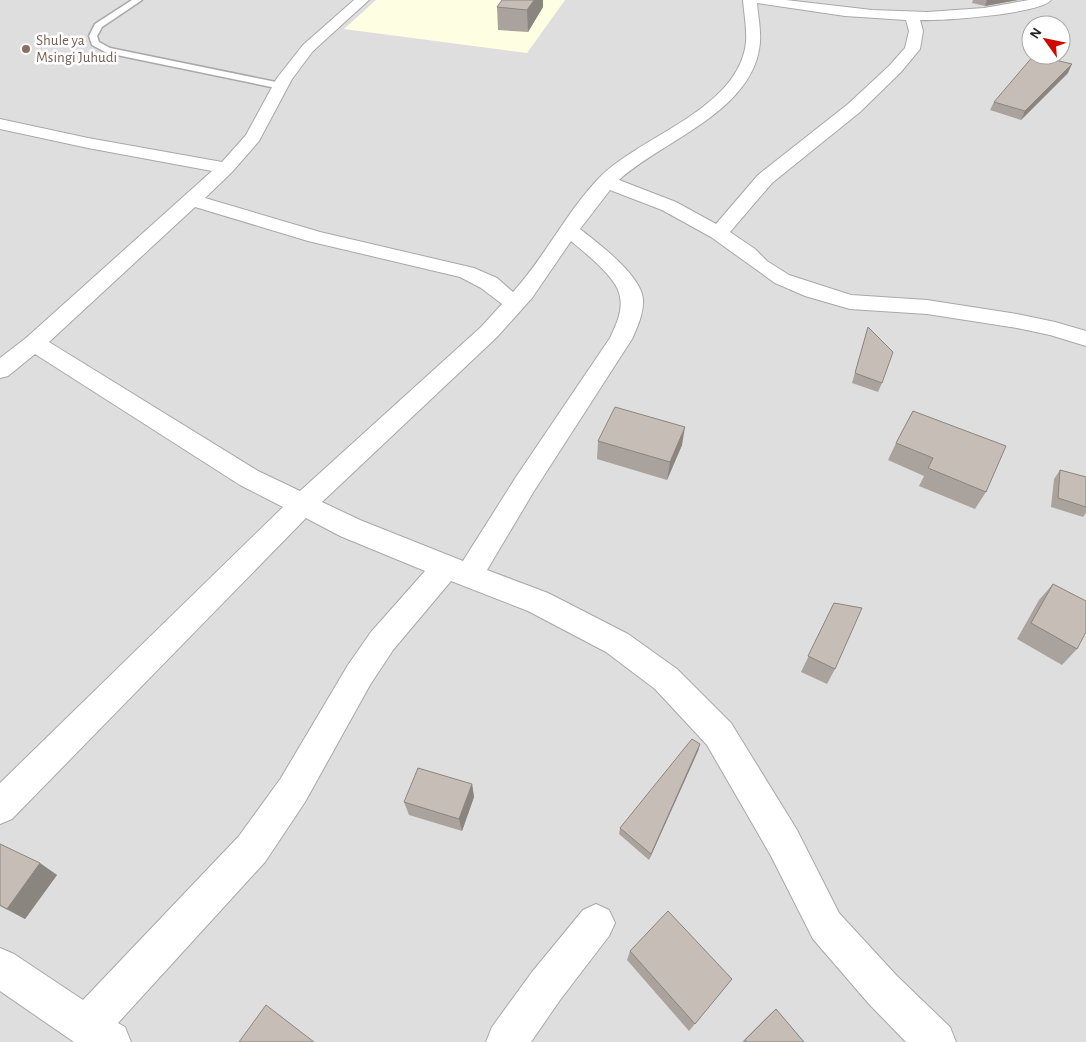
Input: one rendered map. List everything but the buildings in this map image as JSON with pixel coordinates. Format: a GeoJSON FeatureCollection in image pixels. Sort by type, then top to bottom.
{"type":"FeatureCollection","features":[{"type":"Feature","properties":{"kind":"street"},"geometry":{"type":"LineString","coordinates":[[0,370],[34,343],[226,168],[253,137],[281,86],[308,48],[362,0]]}},
{"type":"Feature","properties":{"kind":"street"},"geometry":{"type":"LineString","coordinates":[[0,807],[302,505],[373,437],[440,379],[489,332],[515,304],[606,182],[627,163],[707,111],[733,87],[745,71],[752,42],[750,0]]}},
{"type":"Feature","properties":{"kind":"street"},"geometry":{"type":"LineString","coordinates":[[760,0],[835,12],[892,17],[957,15],[1003,9],[1044,0]]}},
{"type":"Feature","properties":{"kind":"street"},"geometry":{"type":"LineString","coordinates":[[718,233],[765,179],[854,108],[895,69],[912,49],[916,31],[912,17]]}},
{"type":"Feature","properties":{"kind":"street"},"geometry":{"type":"LineString","coordinates":[[0,124],[88,143],[226,168]]}},
{"type":"Feature","properties":{"kind":"street"},"geometry":{"type":"LineString","coordinates":[[606,182],[669,206],[718,233],[748,254],[760,266],[782,279],[812,291],[850,302],[927,307],[1008,319],[1055,329],[1086,339]]}},
{"type":"Feature","properties":{"kind":"street"},"geometry":{"type":"LineString","coordinates":[[192,200],[315,237],[467,272],[489,283],[515,304]]}},
{"type":"Feature","properties":{"kind":"street"},"geometry":{"type":"LineString","coordinates":[[0,968],[98,1034],[252,849],[294,790],[360,675],[382,641],[457,572],[525,484],[621,339],[631,314],[631,293],[614,270],[570,230]]}},
{"type":"Feature","properties":{"kind":"street"},"geometry":{"type":"LineString","coordinates":[[34,343],[249,478],[350,528],[457,572],[538,602],[617,643],[666,678],[718,734],[784,843],[826,926],[883,990],[934,1042]]}},
{"type":"Feature","properties":{"kind":"street"},"geometry":{"type":"LineString","coordinates":[[507,1042],[546,986],[596,924]]}},
{"type":"Feature","properties":{"kind":"lane"},"geometry":{"type":"LineString","coordinates":[[138,0],[98,26],[93,36],[94,44],[107,50],[281,86]]}},
{"type":"Feature","properties":{"kind":"shaded area"},"geometry":{"type":"Polygon","coordinates":[[[0,0],[1086,0],[1086,1042],[0,1042],[0,0]]]}},
{"type":"Feature","properties":{"kind":"shaded area"},"geometry":{"type":"Polygon","coordinates":[[[376,0],[565,0],[527,53],[344,29],[376,0]]]}},
{"type":"Feature","properties":{"kind":"place","name":"Shule ya Msingi Juhudi"},"geometry":{"type":"Point","coordinates":[26,49]}}]}
